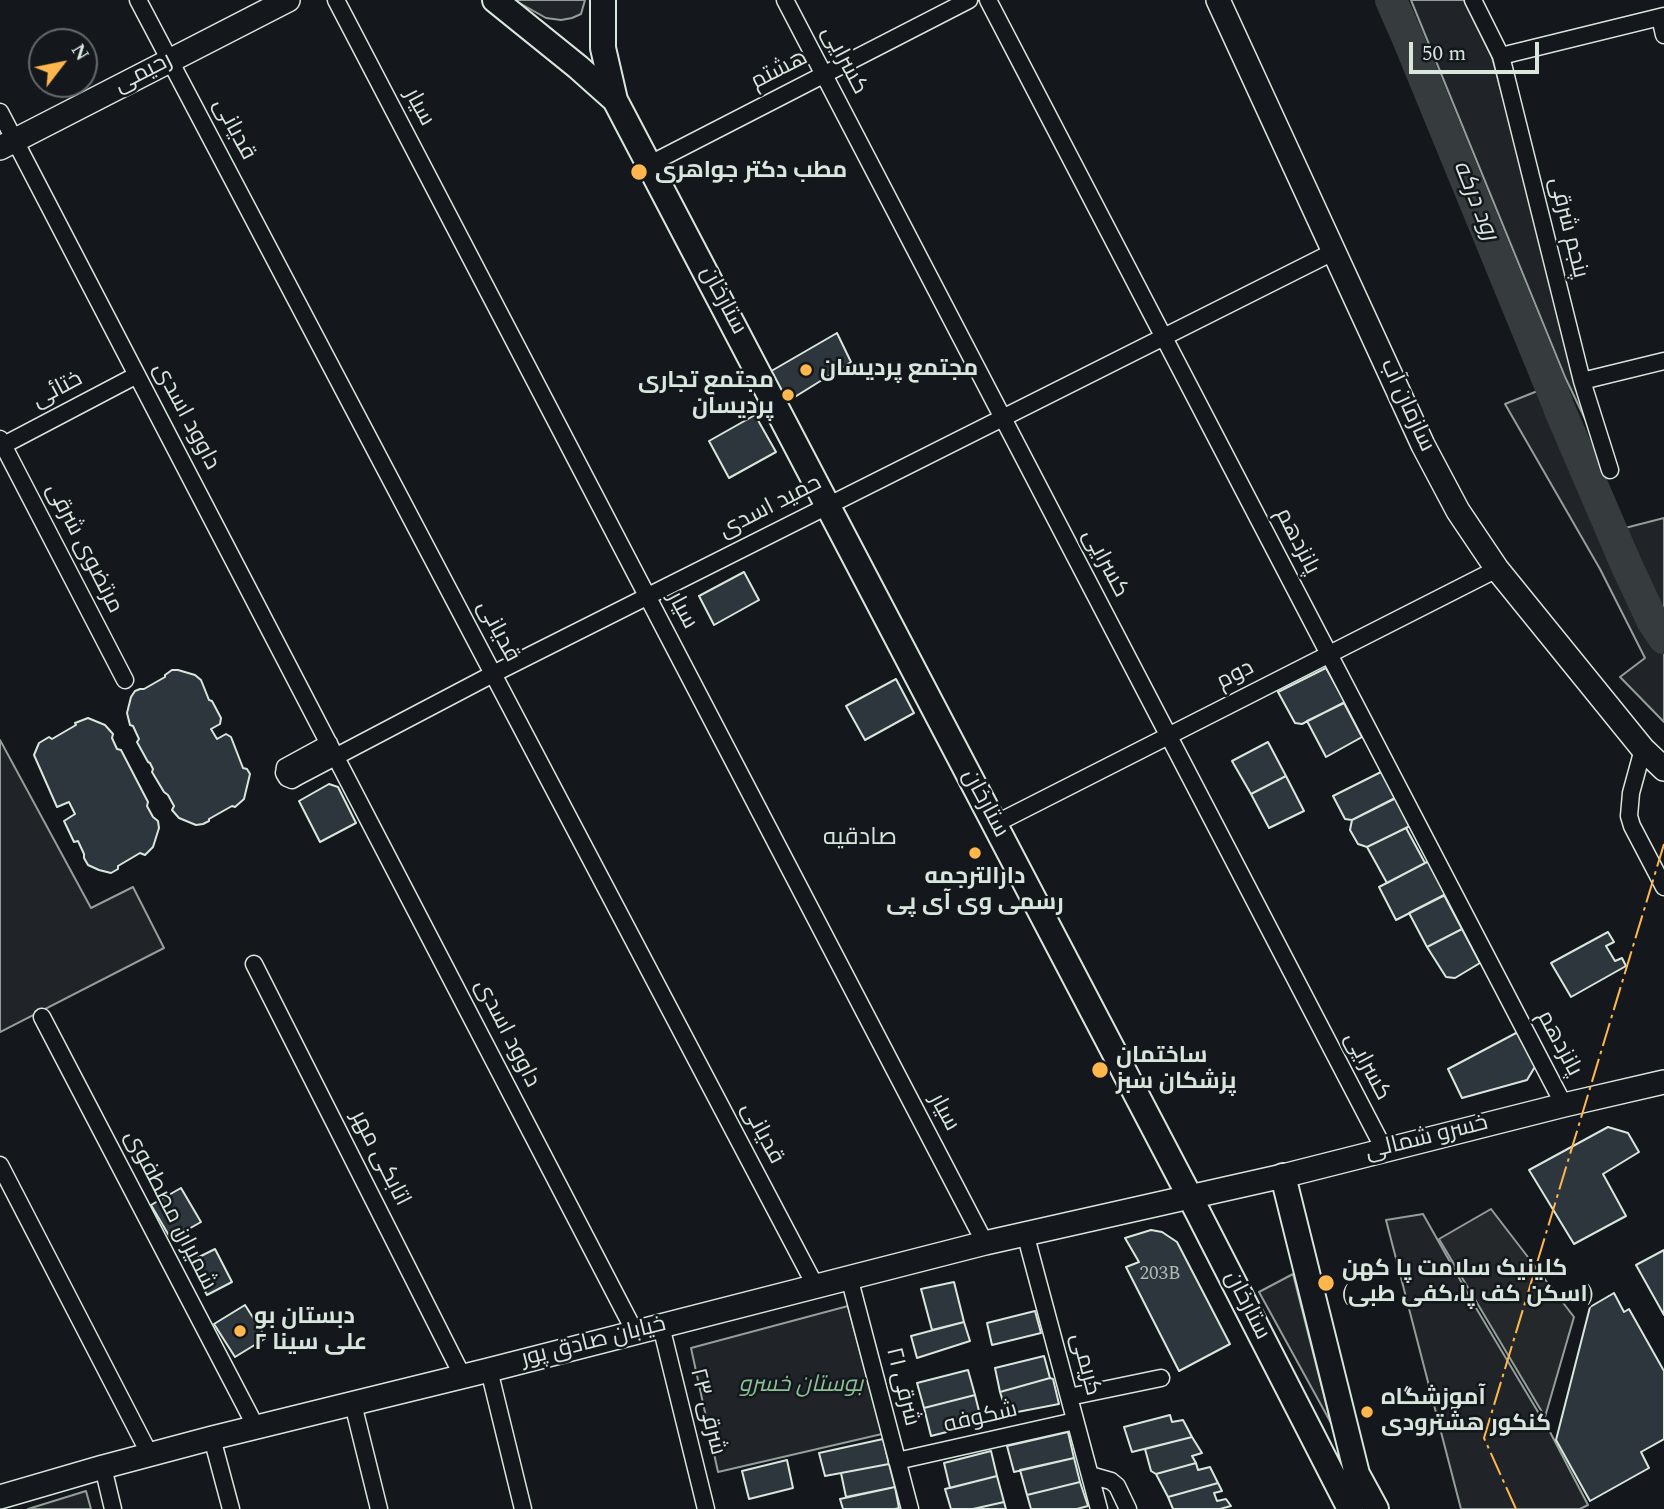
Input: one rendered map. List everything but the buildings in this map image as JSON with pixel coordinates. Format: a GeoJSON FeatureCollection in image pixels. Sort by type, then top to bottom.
{"type":"FeatureCollection","features":[{"type":"Feature","properties":{"kind":"main road","name":"رحیمی"},"geometry":{"type":"LineString","coordinates":[[8,145],[288,0]]}},
{"type":"Feature","properties":{"kind":"main road"},"geometry":{"type":"LineString","coordinates":[[495,0],[578,66],[615,100]]}},
{"type":"Feature","properties":{"kind":"main road"},"geometry":{"type":"LineString","coordinates":[[603,0],[603,48],[615,100]]}},
{"type":"Feature","properties":{"kind":"main road","name":"سازمان آب"},"geometry":{"type":"LineString","coordinates":[[1218,0],[1333,252],[1429,456],[1458,511],[1497,569],[1643,748],[1664,769]]}},
{"type":"Feature","properties":{"kind":"main road","name":"ستارخان"},"geometry":{"type":"LineString","coordinates":[[615,100],[1190,1197],[1350,1509]]}},
{"type":"Feature","properties":{"kind":"main road","name":"خسرو شمالی"},"geometry":{"type":"LineString","coordinates":[[1190,1197],[1664,1082]]}},
{"type":"Feature","properties":{"kind":"main road"},"geometry":{"type":"LineString","coordinates":[[1283,1176],[1357,1474],[1376,1509]]}},
{"type":"Feature","properties":{"kind":"main road","name":"خیابان صادق پور"},"geometry":{"type":"LineString","coordinates":[[0,1497],[212,1438],[849,1277],[1025,1233],[1190,1197]]}},
{"type":"Feature","properties":{"kind":"street","name":"قدیانی"},"geometry":{"type":"LineString","coordinates":[[138,0],[815,1286]]}},
{"type":"Feature","properties":{"kind":"street","name":"سیار"},"geometry":{"type":"LineString","coordinates":[[336,0],[985,1243]]}},
{"type":"Feature","properties":{"kind":"street","name":"کسرایی"},"geometry":{"type":"LineString","coordinates":[[785,0],[1384,1149]]}},
{"type":"Feature","properties":{"kind":"street","name":"هشتم"},"geometry":{"type":"LineString","coordinates":[[650,164],[969,0]]}},
{"type":"Feature","properties":{"kind":"street","name":"پانزدهم"},"geometry":{"type":"LineString","coordinates":[[988,0],[1564,1105]]}},
{"type":"Feature","properties":{"kind":"street","name":"پنجم شرقی"},"geometry":{"type":"LineString","coordinates":[[1473,0],[1501,56],[1582,381],[1610,470]]}},
{"type":"Feature","properties":{"kind":"street"},"geometry":{"type":"LineString","coordinates":[[1501,56],[1662,17],[1664,35]]}},
{"type":"Feature","properties":{"kind":"street","name":"داوود اسدی"},"geometry":{"type":"LineString","coordinates":[[0,112],[8,145],[137,374],[635,1332]]}},
{"type":"Feature","properties":{"kind":"street","name":"حمید اسدی"},"geometry":{"type":"LineString","coordinates":[[333,750],[493,674],[1333,252]]}},
{"type":"Feature","properties":{"kind":"street"},"geometry":{"type":"LineString","coordinates":[[1582,381],[1664,361]]}},
{"type":"Feature","properties":{"kind":"street","name":"ختائی"},"geometry":{"type":"LineString","coordinates":[[1,444],[137,374]]}},
{"type":"Feature","properties":{"kind":"street","name":"مرتضوی شرقی"},"geometry":{"type":"LineString","coordinates":[[1,444],[125,680]]}},
{"type":"Feature","properties":{"kind":"street","name":"دوم"},"geometry":{"type":"LineString","coordinates":[[995,824],[1497,569]]}},
{"type":"Feature","properties":{"kind":"street"},"geometry":{"type":"LineString","coordinates":[[1643,748],[1631,793],[1629,816],[1664,887]]}},
{"type":"Feature","properties":{"kind":"street","name":"اتابکی مهر"},"geometry":{"type":"LineString","coordinates":[[254,964],[463,1375]]}},
{"type":"Feature","properties":{"kind":"street","name":"شمیران مصطفوی"},"geometry":{"type":"LineString","coordinates":[[42,1017],[256,1427]]}},
{"type":"Feature","properties":{"kind":"street"},"geometry":{"type":"LineString","coordinates":[[0,1165],[150,1455]]}},
{"type":"Feature","properties":{"kind":"street","name":"کریمی"},"geometry":{"type":"LineString","coordinates":[[1025,1233],[1099,1509]]}},
{"type":"Feature","properties":{"kind":"street","name":"۲۱ شرقی"},"geometry":{"type":"LineString","coordinates":[[849,1277],[910,1509]]}},
{"type":"Feature","properties":{"kind":"street","name":"۲۳ شرقی"},"geometry":{"type":"LineString","coordinates":[[661,1326],[706,1509]]}},
{"type":"Feature","properties":{"kind":"street"},"geometry":{"type":"LineString","coordinates":[[489,1370],[523,1509]]}},
{"type":"Feature","properties":{"kind":"street"},"geometry":{"type":"LineString","coordinates":[[1069,1397],[1161,1378]]}},
{"type":"Feature","properties":{"kind":"street"},"geometry":{"type":"LineString","coordinates":[[353,1404],[379,1509]]}},
{"type":"Feature","properties":{"kind":"street","name":"شکوفه"},"geometry":{"type":"LineString","coordinates":[[897,1461],[1075,1421]]}},
{"type":"Feature","properties":{"kind":"street"},"geometry":{"type":"LineString","coordinates":[[212,1438],[232,1509]]}},
{"type":"Feature","properties":{"kind":"street"},"geometry":{"type":"LineString","coordinates":[[103,1467],[113,1509]]}},
{"type":"Feature","properties":{"kind":"street"},"geometry":{"type":"LineString","coordinates":[[1090,1475],[1117,1486],[1128,1509]]}},
{"type":"Feature","properties":{"kind":"green space"},"geometry":{"type":"Polygon","coordinates":[[[514,0],[585,0],[581,14],[561,20],[546,18],[514,0]]]}},
{"type":"Feature","properties":{"kind":"green space"},"geometry":{"type":"Polygon","coordinates":[[[1411,0],[1464,0],[1492,57],[1596,442],[1565,377],[1411,0]]]}},
{"type":"Feature","properties":{"kind":"green space"},"geometry":{"type":"Polygon","coordinates":[[[1545,388],[1643,615],[1664,645],[1664,722],[1620,677],[1645,658],[1600,569],[1505,404],[1545,388]]]}},
{"type":"Feature","properties":{"kind":"green space"},"geometry":{"type":"Polygon","coordinates":[[[1664,518],[1664,622],[1625,528],[1664,518]]]}},
{"type":"Feature","properties":{"kind":"green space"},"geometry":{"type":"Polygon","coordinates":[[[0,740],[91,908],[133,887],[164,948],[0,1032],[0,740]]]}},
{"type":"Feature","properties":{"kind":"green space"},"geometry":{"type":"Polygon","coordinates":[[[1423,1214],[1550,1432],[1588,1505],[1580,1509],[1461,1509],[1386,1220],[1423,1214]]]}},
{"type":"Feature","properties":{"kind":"green space"},"geometry":{"type":"Polygon","coordinates":[[[1293,1274],[1331,1423],[1259,1292],[1293,1274]]]}},
{"type":"Feature","properties":{"kind":"green space","name":"بوستان خسرو"},"geometry":{"type":"Polygon","coordinates":[[[848,1306],[882,1434],[718,1472],[691,1348],[848,1306]]]}},
{"type":"Feature","properties":{"kind":"green space"},"geometry":{"type":"Polygon","coordinates":[[[86,1491],[91,1509],[28,1509],[86,1491]]]}},
{"type":"Feature","properties":{"kind":"shaded area"},"geometry":{"type":"Polygon","coordinates":[[[1491,1209],[1574,1317],[1545,1417],[1439,1239],[1491,1209]]]}},
{"type":"Feature","properties":{"kind":"waterway","name":"رود درکه"},"geometry":{"type":"LineString","coordinates":[[1391,0],[1557,402]]}},
{"type":"Feature","properties":{"kind":"waterway","name":"رود درکه"},"geometry":{"type":"LineString","coordinates":[[1559,408],[1626,564],[1652,620],[1664,638]]}},
{"type":"Feature","properties":{"kind":"power"},"geometry":{"type":"LineString","coordinates":[[1516,1509],[1484,1438],[1664,844]]}},
{"type":"Feature","properties":{"kind":"place","name":"مطب دکتر جواهری"},"geometry":{"type":"Point","coordinates":[639,172]}},
{"type":"Feature","properties":{"kind":"place","name":"مجتمع پردیسان"},"geometry":{"type":"Point","coordinates":[806,370]}},
{"type":"Feature","properties":{"kind":"place","name":"مجتمع تجاری پردیسان"},"geometry":{"type":"Point","coordinates":[788,395]}},
{"type":"Feature","properties":{"kind":"place","name":"دارالترجمه رسمی وی آی پی"},"geometry":{"type":"Point","coordinates":[975,853]}},
{"type":"Feature","properties":{"kind":"place","name":"ساختمان پزشکان سبز"},"geometry":{"type":"Point","coordinates":[1100,1070]}},
{"type":"Feature","properties":{"kind":"place","name":"کلینیک سلامت پا کهن (اسکن کف پا،کفی طبی)"},"geometry":{"type":"Point","coordinates":[1326,1283]}},
{"type":"Feature","properties":{"kind":"place","name":"دبستان بو علی سینا ۲"},"geometry":{"type":"Point","coordinates":[240,1331]}},
{"type":"Feature","properties":{"kind":"place","name":"آموزشگاه کنکور هشترودی"},"geometry":{"type":"Point","coordinates":[1367,1412]}},
{"type":"Feature","properties":{"kind":"district","name":"صادقیه"},"geometry":{"type":"Point","coordinates":[860,839]}}]}
